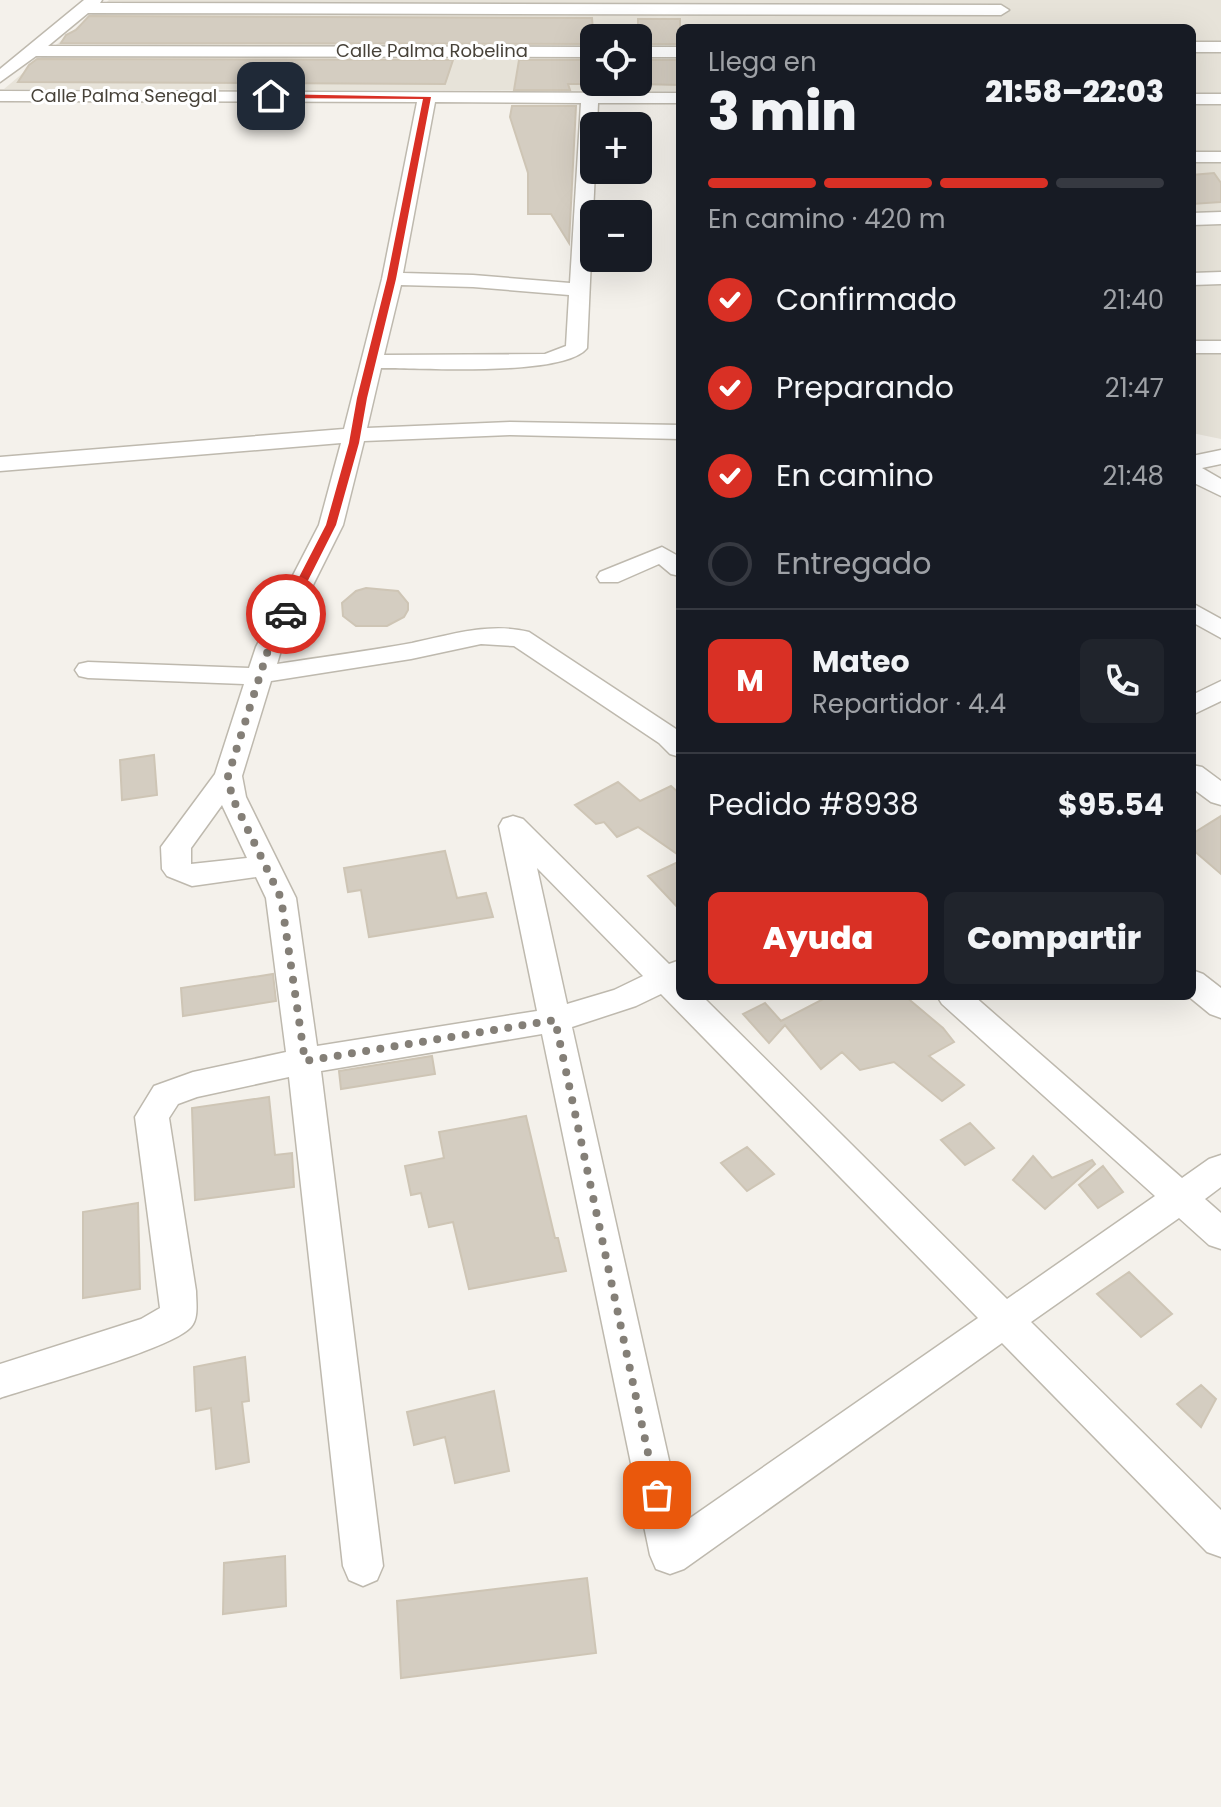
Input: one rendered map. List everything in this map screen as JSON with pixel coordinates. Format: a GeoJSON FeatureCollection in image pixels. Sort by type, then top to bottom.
{"type":"FeatureCollection","features":[{"type":"Feature","properties":{"kind":"street"},"geometry":{"type":"LineString","coordinates":[[0,77],[89,4],[506,46],[750,5],[999,5],[1006,24]]}},
{"type":"Feature","properties":{"kind":"street","name":"Calle Palma Robelina"},"geometry":{"type":"LineString","coordinates":[[30,51],[506,46],[580,51]]}},
{"type":"Feature","properties":{"kind":"street","name":"Calle Palma Senegal"},"geometry":{"type":"LineString","coordinates":[[0,96],[427,97],[506,46],[590,98],[676,98]]}},
{"type":"Feature","properties":{"kind":"street"},"geometry":{"type":"LineString","coordinates":[[1196,47],[1221,47]]}},
{"type":"Feature","properties":{"kind":"street"},"geometry":{"type":"LineString","coordinates":[[652,52],[676,52]]}},
{"type":"Feature","properties":{"kind":"street"},"geometry":{"type":"LineString","coordinates":[[267,865],[192,876],[177,869],[176,847],[228,776],[269,647],[331,525],[356,435],[362,398],[392,279],[427,97]]}},
{"type":"Feature","properties":{"kind":"street"},"geometry":{"type":"LineString","coordinates":[[373,362],[545,360],[566,355],[576,348],[590,98]]}},
{"type":"Feature","properties":{"kind":"street"},"geometry":{"type":"LineString","coordinates":[[1196,99],[1221,99]]}},
{"type":"Feature","properties":{"kind":"street"},"geometry":{"type":"LineString","coordinates":[[1196,157],[1221,157]]}},
{"type":"Feature","properties":{"kind":"street"},"geometry":{"type":"LineString","coordinates":[[1196,219],[1221,218]]}},
{"type":"Feature","properties":{"kind":"street"},"geometry":{"type":"LineString","coordinates":[[1196,279],[1221,278]]}},
{"type":"Feature","properties":{"kind":"street"},"geometry":{"type":"LineString","coordinates":[[392,279],[487,282],[579,290]]}},
{"type":"Feature","properties":{"kind":"street"},"geometry":{"type":"LineString","coordinates":[[1196,347],[1221,347]]}},
{"type":"Feature","properties":{"kind":"street"},"geometry":{"type":"LineString","coordinates":[[0,464],[356,435],[586,427],[676,432]]}},
{"type":"Feature","properties":{"kind":"street"},"geometry":{"type":"LineString","coordinates":[[1196,462],[1221,457]]}},
{"type":"Feature","properties":{"kind":"street"},"geometry":{"type":"LineString","coordinates":[[1196,474],[1220,488]]}},
{"type":"Feature","properties":{"kind":"street"},"geometry":{"type":"LineString","coordinates":[[1196,498],[1220,488]]}},
{"type":"Feature","properties":{"kind":"street"},"geometry":{"type":"LineString","coordinates":[[609,577],[662,554],[676,566]]}},
{"type":"Feature","properties":{"kind":"street"},"geometry":{"type":"LineString","coordinates":[[1196,614],[1221,630]]}},
{"type":"Feature","properties":{"kind":"street"},"geometry":{"type":"LineString","coordinates":[[88,670],[259,675],[411,651],[481,636],[520,638],[676,744]]}},
{"type":"Feature","properties":{"kind":"street"},"geometry":{"type":"LineString","coordinates":[[1196,704],[1221,690]]}},
{"type":"Feature","properties":{"kind":"street"},"geometry":{"type":"LineString","coordinates":[[228,776],[232,797],[281,898],[305,1061],[363,1566]]}},
{"type":"Feature","properties":{"kind":"street"},"geometry":{"type":"LineString","coordinates":[[1196,777],[1221,795]]}},
{"type":"Feature","properties":{"kind":"street"},"geometry":{"type":"LineString","coordinates":[[676,984],[513,826],[670,1555],[1221,1169]]}},
{"type":"Feature","properties":{"kind":"street"},"geometry":{"type":"LineString","coordinates":[[0,1381],[152,1332],[178,1316],[178,1291],[152,1117],[166,1095],[193,1085],[305,1061],[555,1020],[676,985]]}},
{"type":"Feature","properties":{"kind":"street"},"geometry":{"type":"LineString","coordinates":[[1196,985],[1221,1006]]}},
{"type":"Feature","properties":{"kind":"street"},"geometry":{"type":"LineString","coordinates":[[692,1000],[1221,1538]]}},
{"type":"Feature","properties":{"kind":"street"},"geometry":{"type":"LineString","coordinates":[[957,1000],[1221,1234]]}},
{"type":"Feature","properties":{"kind":"shaded area"},"geometry":{"type":"Polygon","coordinates":[[[109,0],[1221,0],[1221,439],[1196,434],[1196,24],[676,24],[676,91],[652,91],[652,24],[580,24],[580,91],[4,89],[109,0]]]}},
{"type":"Feature","properties":{"kind":"building"},"geometry":{"type":"Polygon","coordinates":[[[89,16],[592,18],[592,24],[580,24],[580,44],[61,43],[66,35],[76,30],[89,16]]]}},
{"type":"Feature","properties":{"kind":"building"},"geometry":{"type":"Polygon","coordinates":[[[638,19],[680,19],[680,24],[676,24],[676,44],[652,44],[652,24],[638,24],[638,19]]]}},
{"type":"Feature","properties":{"kind":"building"},"geometry":{"type":"Polygon","coordinates":[[[37,59],[453,60],[445,84],[18,82],[37,59]]]}},
{"type":"Feature","properties":{"kind":"building"},"geometry":{"type":"Polygon","coordinates":[[[519,60],[580,60],[580,84],[568,84],[570,90],[514,90],[519,60]]]}},
{"type":"Feature","properties":{"kind":"building"},"geometry":{"type":"Polygon","coordinates":[[[652,60],[676,60],[676,85],[652,84],[652,60]]]}},
{"type":"Feature","properties":{"kind":"building"},"geometry":{"type":"Polygon","coordinates":[[[512,106],[576,106],[569,243],[551,214],[528,214],[528,173],[510,117],[512,106]]]}},
{"type":"Feature","properties":{"kind":"building"},"geometry":{"type":"Polygon","coordinates":[[[1214,173],[1221,183],[1221,202],[1196,204],[1196,175],[1214,173]]]}},
{"type":"Feature","properties":{"kind":"building"},"geometry":{"type":"Polygon","coordinates":[[[366,588],[398,591],[408,603],[404,617],[387,626],[356,626],[343,616],[342,603],[356,591],[366,588]]]}},
{"type":"Feature","properties":{"kind":"building"},"geometry":{"type":"Polygon","coordinates":[[[154,755],[157,795],[122,800],[120,760],[154,755]]]}},
{"type":"Feature","properties":{"kind":"building"},"geometry":{"type":"Polygon","coordinates":[[[618,782],[640,801],[671,786],[676,790],[676,853],[638,827],[617,837],[604,822],[596,824],[575,805],[618,782]]]}},
{"type":"Feature","properties":{"kind":"building"},"geometry":{"type":"Polygon","coordinates":[[[1221,816],[1221,874],[1196,852],[1196,832],[1221,816]]]}},
{"type":"Feature","properties":{"kind":"building"},"geometry":{"type":"Polygon","coordinates":[[[445,851],[457,898],[486,893],[493,917],[369,937],[361,890],[348,892],[344,868],[445,851]]]}},
{"type":"Feature","properties":{"kind":"building"},"geometry":{"type":"Polygon","coordinates":[[[676,863],[676,906],[648,876],[676,863]]]}},
{"type":"Feature","properties":{"kind":"building"},"geometry":{"type":"Polygon","coordinates":[[[273,974],[276,1001],[183,1016],[181,988],[273,974]]]}},
{"type":"Feature","properties":{"kind":"building"},"geometry":{"type":"Polygon","coordinates":[[[821,1000],[910,1000],[943,1028],[954,1042],[929,1056],[964,1085],[942,1101],[894,1062],[860,1070],[842,1052],[821,1069],[785,1025],[769,1043],[743,1014],[765,1003],[781,1021],[821,1000]]]}},
{"type":"Feature","properties":{"kind":"building"},"geometry":{"type":"Polygon","coordinates":[[[432,1056],[435,1074],[341,1089],[339,1071],[432,1056]]]}},
{"type":"Feature","properties":{"kind":"building"},"geometry":{"type":"Polygon","coordinates":[[[269,1097],[275,1155],[292,1153],[294,1187],[195,1200],[192,1108],[269,1097]]]}},
{"type":"Feature","properties":{"kind":"building"},"geometry":{"type":"Polygon","coordinates":[[[526,1116],[555,1238],[558,1238],[566,1271],[469,1289],[453,1222],[429,1227],[421,1193],[411,1195],[405,1166],[444,1158],[439,1132],[526,1116]]]}},
{"type":"Feature","properties":{"kind":"building"},"geometry":{"type":"Polygon","coordinates":[[[970,1123],[994,1148],[965,1165],[941,1140],[970,1123]]]}},
{"type":"Feature","properties":{"kind":"building"},"geometry":{"type":"Polygon","coordinates":[[[747,1147],[774,1174],[747,1191],[721,1163],[747,1147]]]}},
{"type":"Feature","properties":{"kind":"building"},"geometry":{"type":"Polygon","coordinates":[[[1033,1156],[1052,1178],[1092,1160],[1095,1164],[1045,1209],[1013,1180],[1033,1156]]]}},
{"type":"Feature","properties":{"kind":"building"},"geometry":{"type":"Polygon","coordinates":[[[1103,1166],[1123,1192],[1098,1208],[1079,1185],[1103,1166]]]}},
{"type":"Feature","properties":{"kind":"building"},"geometry":{"type":"Polygon","coordinates":[[[138,1203],[140,1289],[83,1298],[83,1212],[138,1203]]]}},
{"type":"Feature","properties":{"kind":"building"},"geometry":{"type":"Polygon","coordinates":[[[1129,1272],[1172,1314],[1141,1337],[1097,1294],[1129,1272]]]}},
{"type":"Feature","properties":{"kind":"building"},"geometry":{"type":"Polygon","coordinates":[[[245,1357],[249,1401],[242,1402],[249,1462],[216,1469],[211,1408],[196,1411],[194,1367],[245,1357]]]}},
{"type":"Feature","properties":{"kind":"building"},"geometry":{"type":"Polygon","coordinates":[[[1201,1385],[1216,1399],[1201,1427],[1177,1404],[1201,1385]]]}},
{"type":"Feature","properties":{"kind":"building"},"geometry":{"type":"Polygon","coordinates":[[[494,1391],[509,1471],[455,1483],[445,1437],[414,1445],[407,1412],[494,1391]]]}},
{"type":"Feature","properties":{"kind":"building"},"geometry":{"type":"Polygon","coordinates":[[[285,1556],[286,1606],[223,1614],[224,1563],[285,1556]]]}},
{"type":"Feature","properties":{"kind":"building"},"geometry":{"type":"Polygon","coordinates":[[[587,1578],[596,1653],[401,1678],[397,1601],[587,1578]]]}},
{"type":"Feature","properties":{"kind":"way so far"},"geometry":{"type":"LineString","coordinates":[[286,614],[269,647],[228,776],[232,797],[281,898],[305,1061],[555,1020],[657,1495]]}},
{"type":"Feature","properties":{"kind":"route"},"geometry":{"type":"LineString","coordinates":[[271,96],[427,97],[392,279],[354,443],[331,525],[286,614]]}}]}
